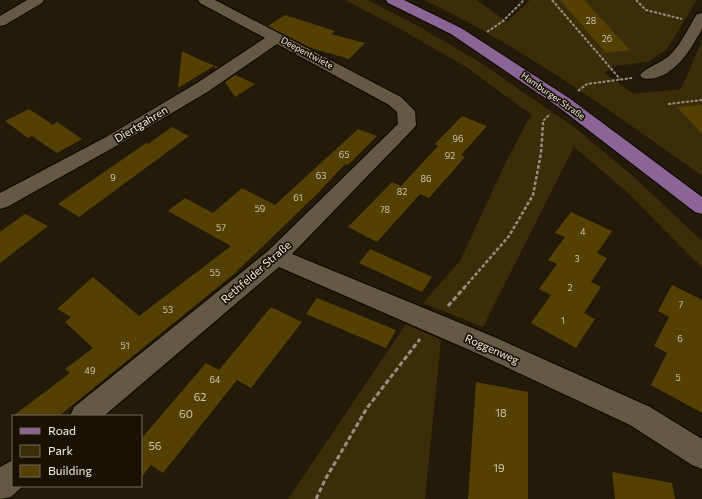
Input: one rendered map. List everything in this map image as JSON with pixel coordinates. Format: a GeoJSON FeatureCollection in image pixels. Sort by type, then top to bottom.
{"type":"FeatureCollection","features":[{"type":"Feature","properties":{"kind":"main road","name":"Hamburger Straße"},"geometry":{"type":"LineString","coordinates":[[393,0],[456,31],[551,94],[702,207]]}},
{"type":"Feature","properties":{"kind":"street"},"geometry":{"type":"LineString","coordinates":[[0,22],[37,0]]}},
{"type":"Feature","properties":{"kind":"street","name":"Deepentwiete"},"geometry":{"type":"LineString","coordinates":[[205,0],[395,101],[406,111]]}},
{"type":"Feature","properties":{"kind":"street"},"geometry":{"type":"LineString","coordinates":[[648,75],[664,69],[681,53],[700,20]]}},
{"type":"Feature","properties":{"kind":"street","name":"Diertgahren"},"geometry":{"type":"LineString","coordinates":[[0,202],[112,141],[196,91],[277,37]]}},
{"type":"Feature","properties":{"kind":"street","name":"Rethfelder Straße"},"geometry":{"type":"LineString","coordinates":[[85,415],[276,257],[407,125],[406,111]]}},
{"type":"Feature","properties":{"kind":"street","name":"Roggenweg"},"geometry":{"type":"LineString","coordinates":[[276,257],[483,344],[640,416],[702,455]]}},
{"type":"Feature","properties":{"kind":"street"},"geometry":{"type":"LineString","coordinates":[[0,486],[12,476]]}},
{"type":"Feature","properties":{"kind":"path"},"geometry":{"type":"LineString","coordinates":[[484,34],[503,21],[524,0]]}},
{"type":"Feature","properties":{"kind":"path"},"geometry":{"type":"LineString","coordinates":[[552,0],[620,80],[586,84],[576,93]]}},
{"type":"Feature","properties":{"kind":"path"},"geometry":{"type":"LineString","coordinates":[[636,0],[646,10],[700,20]]}},
{"type":"Feature","properties":{"kind":"path"},"geometry":{"type":"LineString","coordinates":[[668,104],[702,100]]}},
{"type":"Feature","properties":{"kind":"green space"},"geometry":{"type":"Polygon","coordinates":[[[345,0],[368,0],[416,25],[478,61],[574,127],[634,177],[702,241],[702,268],[628,193],[574,147],[483,327],[423,303],[460,261],[504,166],[532,115],[466,67],[404,31],[345,0]]]}},
{"type":"Feature","properties":{"kind":"green space"},"geometry":{"type":"Polygon","coordinates":[[[424,0],[477,0],[507,22],[530,0],[697,0],[667,49],[648,62],[614,66],[604,73],[634,94],[681,89],[702,41],[702,176],[567,82],[497,38],[424,0]]]}},
{"type":"Feature","properties":{"kind":"green space"},"geometry":{"type":"Polygon","coordinates":[[[406,324],[441,340],[425,499],[288,499],[406,324]]]}},
{"type":"Feature","properties":{"kind":"building"},"geometry":{"type":"Polygon","coordinates":[[[560,0],[584,0],[630,50],[606,53],[560,0]]]}},
{"type":"Feature","properties":{"kind":"building"},"geometry":{"type":"Polygon","coordinates":[[[285,15],[335,31],[331,34],[365,43],[349,59],[311,48],[268,26],[285,15]]]}},
{"type":"Feature","properties":{"kind":"building"},"geometry":{"type":"Polygon","coordinates":[[[182,51],[218,67],[216,69],[214,66],[178,88],[182,51]]]}},
{"type":"Feature","properties":{"kind":"building"},"geometry":{"type":"Polygon","coordinates":[[[235,75],[255,84],[235,97],[225,82],[235,75]]]}},
{"type":"Feature","properties":{"kind":"building"},"geometry":{"type":"Polygon","coordinates":[[[702,105],[702,134],[677,107],[702,105]]]}},
{"type":"Feature","properties":{"kind":"building"},"geometry":{"type":"Polygon","coordinates":[[[29,109],[53,125],[57,122],[82,139],[57,153],[32,136],[28,138],[5,121],[29,109]]]}},
{"type":"Feature","properties":{"kind":"building"},"geometry":{"type":"Polygon","coordinates":[[[462,116],[487,126],[461,155],[465,157],[429,198],[420,194],[377,242],[348,227],[392,182],[401,186],[438,146],[435,144],[462,116]]]}},
{"type":"Feature","properties":{"kind":"building"},"geometry":{"type":"Polygon","coordinates":[[[172,127],[189,136],[79,217],[58,204],[146,143],[148,144],[172,127]]]}},
{"type":"Feature","properties":{"kind":"building"},"geometry":{"type":"Polygon","coordinates":[[[358,129],[377,136],[348,165],[345,164],[318,193],[234,274],[60,415],[14,415],[70,373],[65,369],[93,348],[65,322],[71,317],[57,309],[93,277],[139,316],[231,246],[168,211],[185,198],[213,213],[242,188],[275,205],[358,129]]]}},
{"type":"Feature","properties":{"kind":"building"},"geometry":{"type":"Polygon","coordinates":[[[571,212],[612,231],[597,253],[607,258],[591,282],[601,287],[584,313],[595,319],[576,348],[531,323],[551,295],[539,289],[557,264],[548,260],[565,237],[555,233],[571,212]]]}},
{"type":"Feature","properties":{"kind":"building"},"geometry":{"type":"Polygon","coordinates":[[[25,214],[48,226],[0,263],[0,232],[25,214]]]}},
{"type":"Feature","properties":{"kind":"building"},"geometry":{"type":"Polygon","coordinates":[[[370,249],[432,277],[422,292],[359,263],[370,249]]]}},
{"type":"Feature","properties":{"kind":"building"},"geometry":{"type":"Polygon","coordinates":[[[672,285],[702,300],[702,413],[651,385],[667,353],[654,346],[669,317],[658,311],[672,285]]]}},
{"type":"Feature","properties":{"kind":"building"},"geometry":{"type":"Polygon","coordinates":[[[317,298],[396,330],[386,348],[306,314],[317,298]]]}},
{"type":"Feature","properties":{"kind":"building"},"geometry":{"type":"Polygon","coordinates":[[[271,307],[302,322],[251,388],[237,380],[163,473],[151,465],[142,477],[142,438],[206,363],[219,370],[271,307]]]}},
{"type":"Feature","properties":{"kind":"building"},"geometry":{"type":"Polygon","coordinates":[[[476,382],[528,392],[528,499],[468,499],[476,382]]]}},
{"type":"Feature","properties":{"kind":"building"},"geometry":{"type":"Polygon","coordinates":[[[612,472],[672,483],[675,499],[615,499],[612,472]]]}}]}
